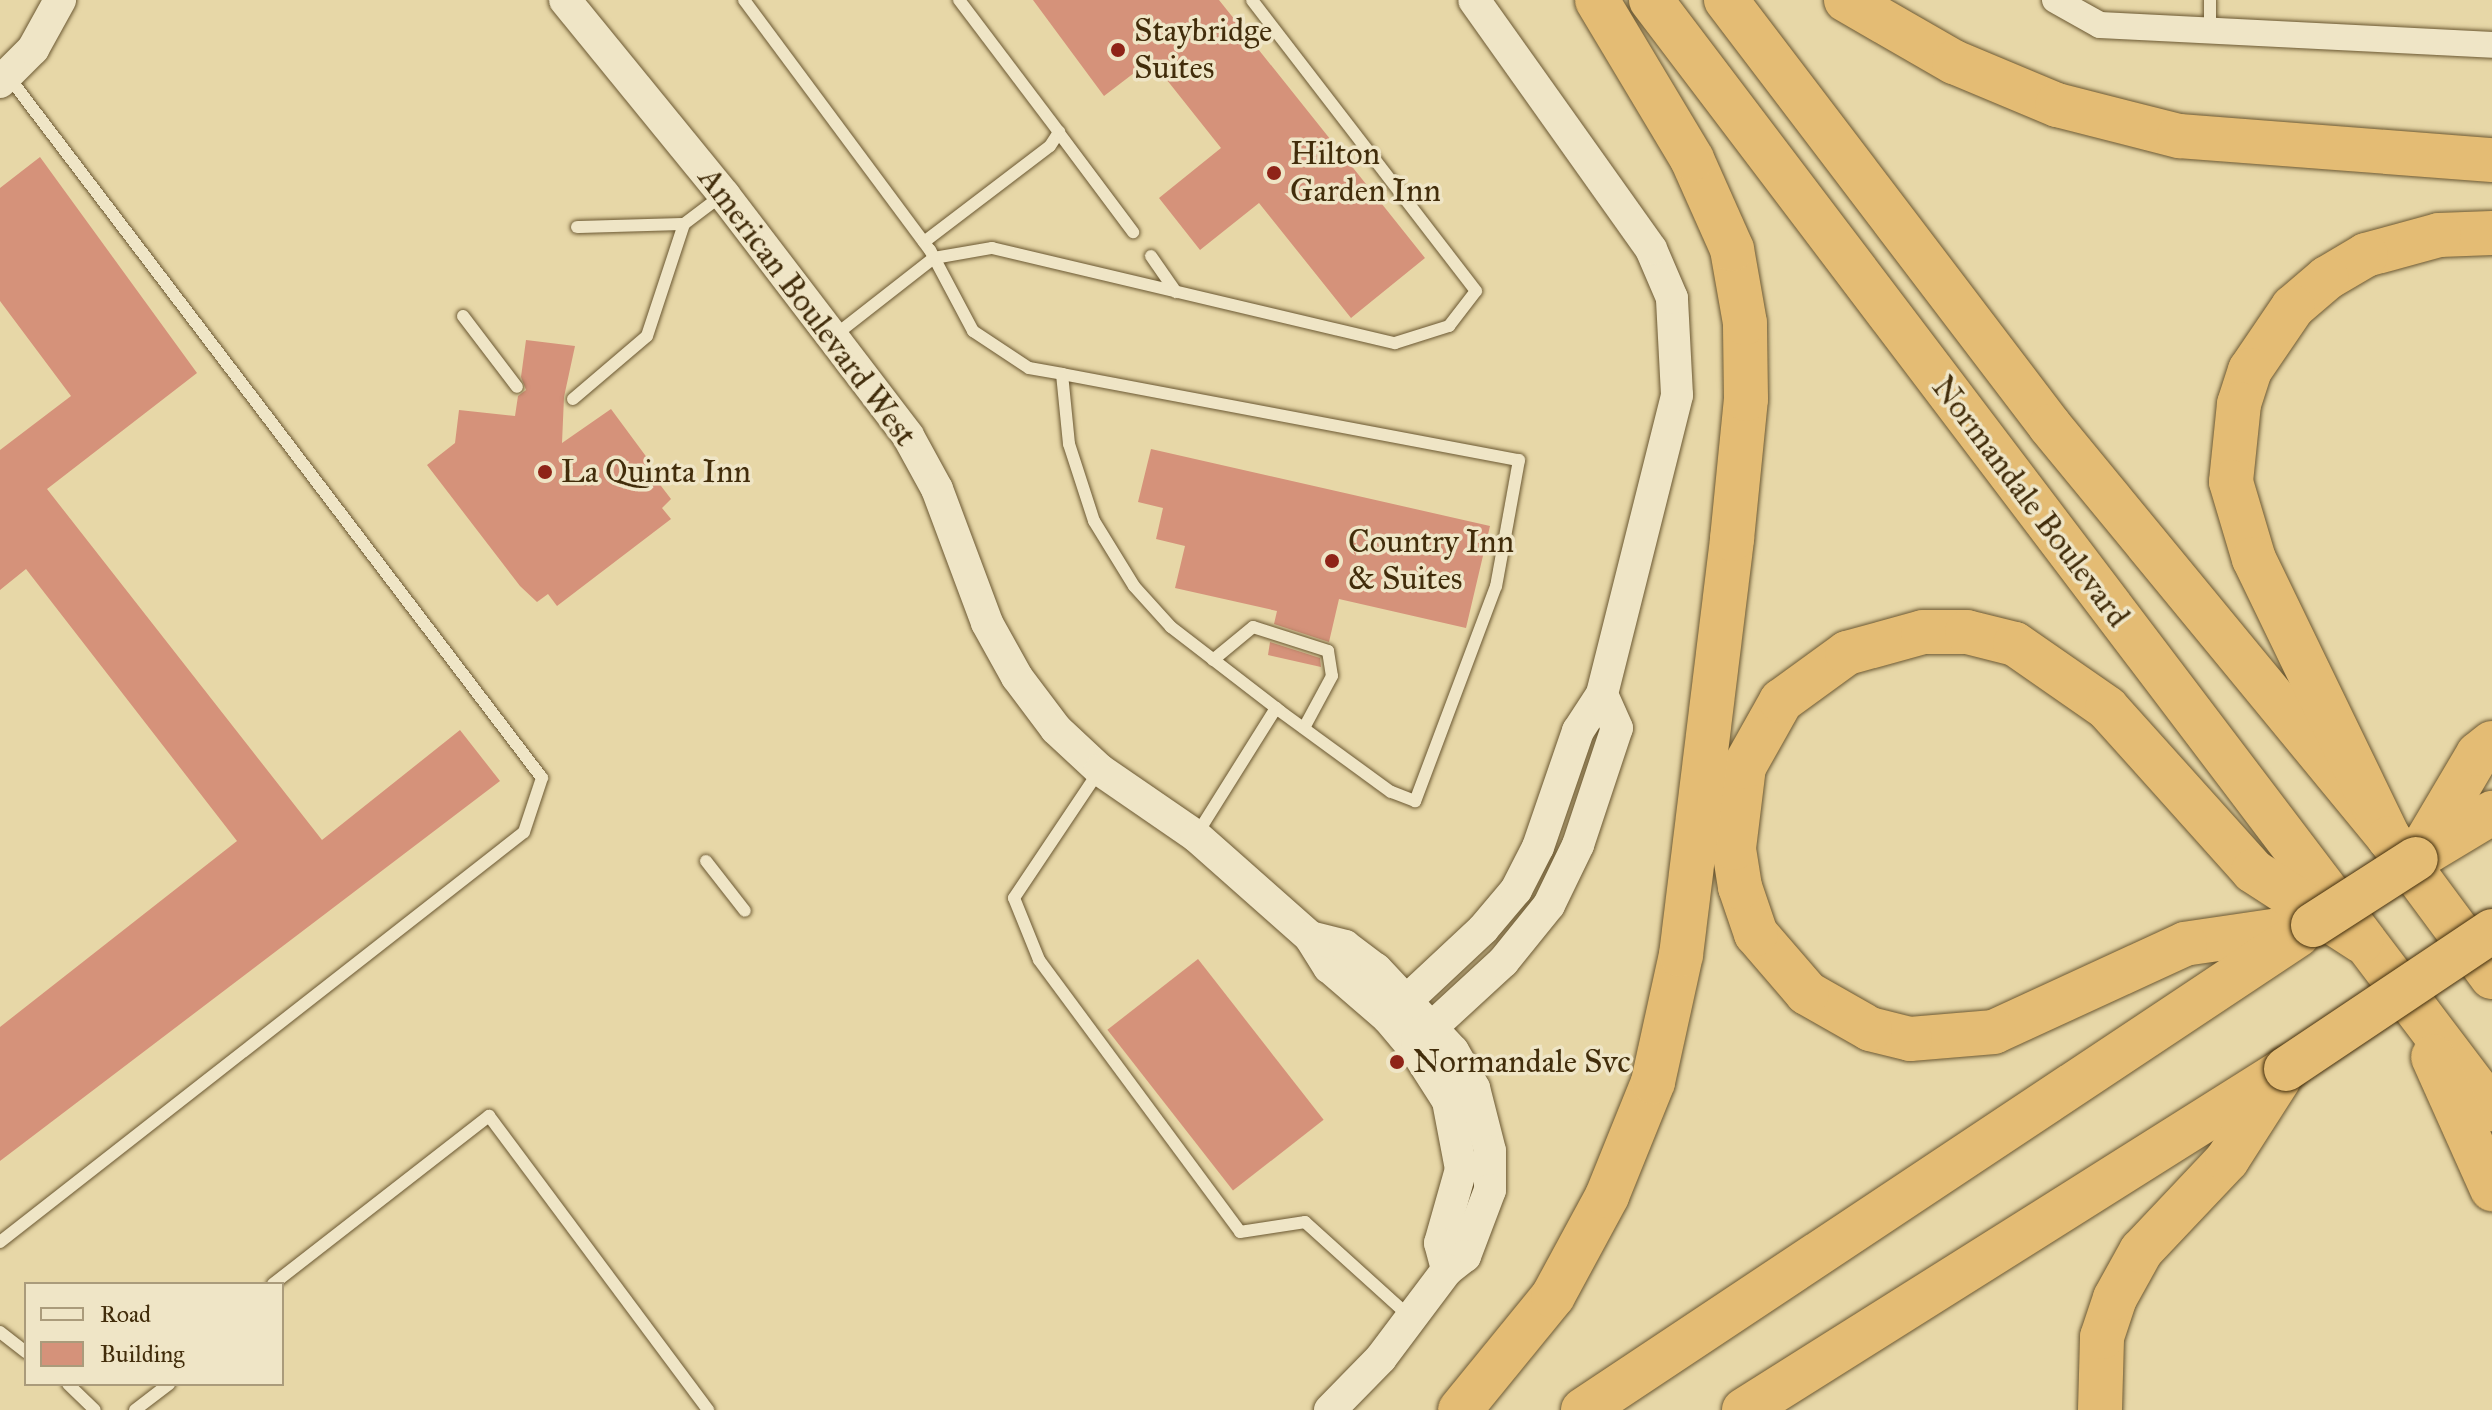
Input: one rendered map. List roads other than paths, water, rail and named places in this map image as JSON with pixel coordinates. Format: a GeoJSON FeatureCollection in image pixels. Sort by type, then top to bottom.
{"type":"FeatureCollection","features":[{"type":"Feature","properties":{"kind":"highway"},"geometry":{"type":"LineString","coordinates":[[1460,1410],[1553,1296],[1607,1196],[1653,1082],[1681,955],[1732,539],[1746,384],[1745,323],[1732,249],[1692,159],[1597,0]]}},
{"type":"Feature","properties":{"kind":"highway","name":"Normandale Boulevard"},"geometry":{"type":"LineString","coordinates":[[1651,0],[2361,941],[2411,1003]]}},
{"type":"Feature","properties":{"kind":"highway","name":"Normandale Boulevard"},"geometry":{"type":"LineString","coordinates":[[1726,0],[2050,426],[2409,860]]}},
{"type":"Feature","properties":{"kind":"highway"},"geometry":{"type":"LineString","coordinates":[[1846,0],[1954,62],[2057,105],[2179,136],[2297,149],[2492,160]]}},
{"type":"Feature","properties":{"kind":"highway"},"geometry":{"type":"LineString","coordinates":[[2492,233],[2475,231],[2402,243],[2366,255],[2327,278],[2268,337],[2250,370],[2237,417],[2231,482],[2240,524],[2409,860],[2492,977]]}},
{"type":"Feature","properties":{"kind":"highway"},"geometry":{"type":"LineString","coordinates":[[2313,925],[2185,944],[1994,1032],[1910,1039],[1870,1029],[1807,993],[1756,934],[1740,887],[1734,848],[1744,767],[1781,701],[1847,653],[1923,632],[1967,632],[2015,644],[2107,708],[2253,871],[2361,941]]}},
{"type":"Feature","properties":{"kind":"highway"},"geometry":{"type":"LineString","coordinates":[[2409,860],[2485,749]]}},
{"type":"Feature","properties":{"kind":"highway"},"geometry":{"type":"LineString","coordinates":[[1583,1410],[2214,987],[2409,860],[2492,813]]}},
{"type":"Feature","properties":{"kind":"highway"},"geometry":{"type":"LineString","coordinates":[[2409,860],[2492,940]]}},
{"type":"Feature","properties":{"kind":"highway"},"geometry":{"type":"LineString","coordinates":[[1744,1410],[2286,1069],[2492,931]]}},
{"type":"Feature","properties":{"kind":"highway"},"geometry":{"type":"LineString","coordinates":[[2411,1003],[2492,1109]]}},
{"type":"Feature","properties":{"kind":"highway"},"geometry":{"type":"LineString","coordinates":[[2411,1003],[2492,1189]]}},
{"type":"Feature","properties":{"kind":"highway"},"geometry":{"type":"LineString","coordinates":[[2100,1410],[2102,1337],[2121,1286],[2141,1251],[2227,1160],[2286,1069]]}},
{"type":"Feature","properties":{"kind":"street"},"geometry":{"type":"LineString","coordinates":[[4,79],[33,49],[60,0]]}},
{"type":"Feature","properties":{"kind":"street","name":"American Boulevard West"},"geometry":{"type":"LineString","coordinates":[[565,0],[724,195],[908,436],[937,489],[987,623],[1017,677],[1056,729],[1100,770],[1196,836],[1310,937],[1329,967],[1398,1008],[1422,1036],[1448,1101],[1461,1169],[1440,1243],[1447,1270],[1381,1358],[1330,1410]]}},
{"type":"Feature","properties":{"kind":"street"},"geometry":{"type":"LineString","coordinates":[[1398,1008],[1483,929],[1516,890],[1538,847],[1578,731],[1602,694],[1677,395],[1672,298],[1651,249],[1624,204],[1474,0]]}},
{"type":"Feature","properties":{"kind":"street"},"geometry":{"type":"LineString","coordinates":[[2055,0],[2100,25],[2492,45]]}},
{"type":"Feature","properties":{"kind":"street"},"geometry":{"type":"LineString","coordinates":[[1422,1036],[1503,962],[1549,905],[1578,845],[1617,728],[1602,694]]}},
{"type":"Feature","properties":{"kind":"lane"},"geometry":{"type":"LineString","coordinates":[[744,0],[924,242],[973,331],[1029,368],[1062,374],[1519,460],[1496,586],[1415,801],[1391,792],[1213,660],[1171,627],[1134,586],[1094,521],[1069,444],[1062,374]]}},
{"type":"Feature","properties":{"kind":"lane"},"geometry":{"type":"LineString","coordinates":[[959,0],[1133,232]]}},
{"type":"Feature","properties":{"kind":"lane"},"geometry":{"type":"LineString","coordinates":[[834,336],[934,258],[992,248],[1395,343],[1449,326],[1476,291],[1252,0]]}},
{"type":"Feature","properties":{"kind":"lane"},"geometry":{"type":"LineString","coordinates":[[2210,0],[2210,32]]}},
{"type":"Feature","properties":{"kind":"lane"},"geometry":{"type":"LineString","coordinates":[[0,1242],[524,832],[542,778],[4,79]]}},
{"type":"Feature","properties":{"kind":"lane"},"geometry":{"type":"LineString","coordinates":[[924,242],[1050,146],[1059,133]]}},
{"type":"Feature","properties":{"kind":"lane"},"geometry":{"type":"LineString","coordinates":[[577,227],[684,224],[724,195]]}},
{"type":"Feature","properties":{"kind":"lane"},"geometry":{"type":"LineString","coordinates":[[573,399],[647,336],[684,224]]}},
{"type":"Feature","properties":{"kind":"lane"},"geometry":{"type":"LineString","coordinates":[[1151,256],[1176,292]]}},
{"type":"Feature","properties":{"kind":"lane"},"geometry":{"type":"LineString","coordinates":[[463,316],[517,387]]}},
{"type":"Feature","properties":{"kind":"lane"},"geometry":{"type":"LineString","coordinates":[[1213,660],[1253,627],[1328,651],[1332,676],[1304,728]]}},
{"type":"Feature","properties":{"kind":"lane"},"geometry":{"type":"LineString","coordinates":[[1196,836],[1276,708]]}},
{"type":"Feature","properties":{"kind":"lane"},"geometry":{"type":"LineString","coordinates":[[1100,770],[1014,898],[1039,960],[1240,1232],[1305,1222],[1410,1317]]}},
{"type":"Feature","properties":{"kind":"lane"},"geometry":{"type":"LineString","coordinates":[[706,861],[745,911]]}},
{"type":"Feature","properties":{"kind":"lane"},"geometry":{"type":"LineString","coordinates":[[276,1282],[489,1116],[708,1410]]}},
{"type":"Feature","properties":{"kind":"lane"},"geometry":{"type":"LineString","coordinates":[[0,1332],[24,1350]]}},
{"type":"Feature","properties":{"kind":"lane"},"geometry":{"type":"LineString","coordinates":[[70,1386],[95,1410]]}},
{"type":"Feature","properties":{"kind":"lane"},"geometry":{"type":"LineString","coordinates":[[135,1410],[166,1386]]}},
{"type":"Feature","properties":{"kind":"place","name":"Staybridge Suites"},"geometry":{"type":"Point","coordinates":[1118,50]}},
{"type":"Feature","properties":{"kind":"place","name":"Hilton Garden Inn"},"geometry":{"type":"Point","coordinates":[1274,173]}},
{"type":"Feature","properties":{"kind":"place","name":"La Quinta Inn"},"geometry":{"type":"Point","coordinates":[545,472]}},
{"type":"Feature","properties":{"kind":"place","name":"Country Inn & Suites"},"geometry":{"type":"Point","coordinates":[1332,561]}},
{"type":"Feature","properties":{"kind":"place","name":"Normandale Svc"},"geometry":{"type":"Point","coordinates":[1397,1062]}}]}
